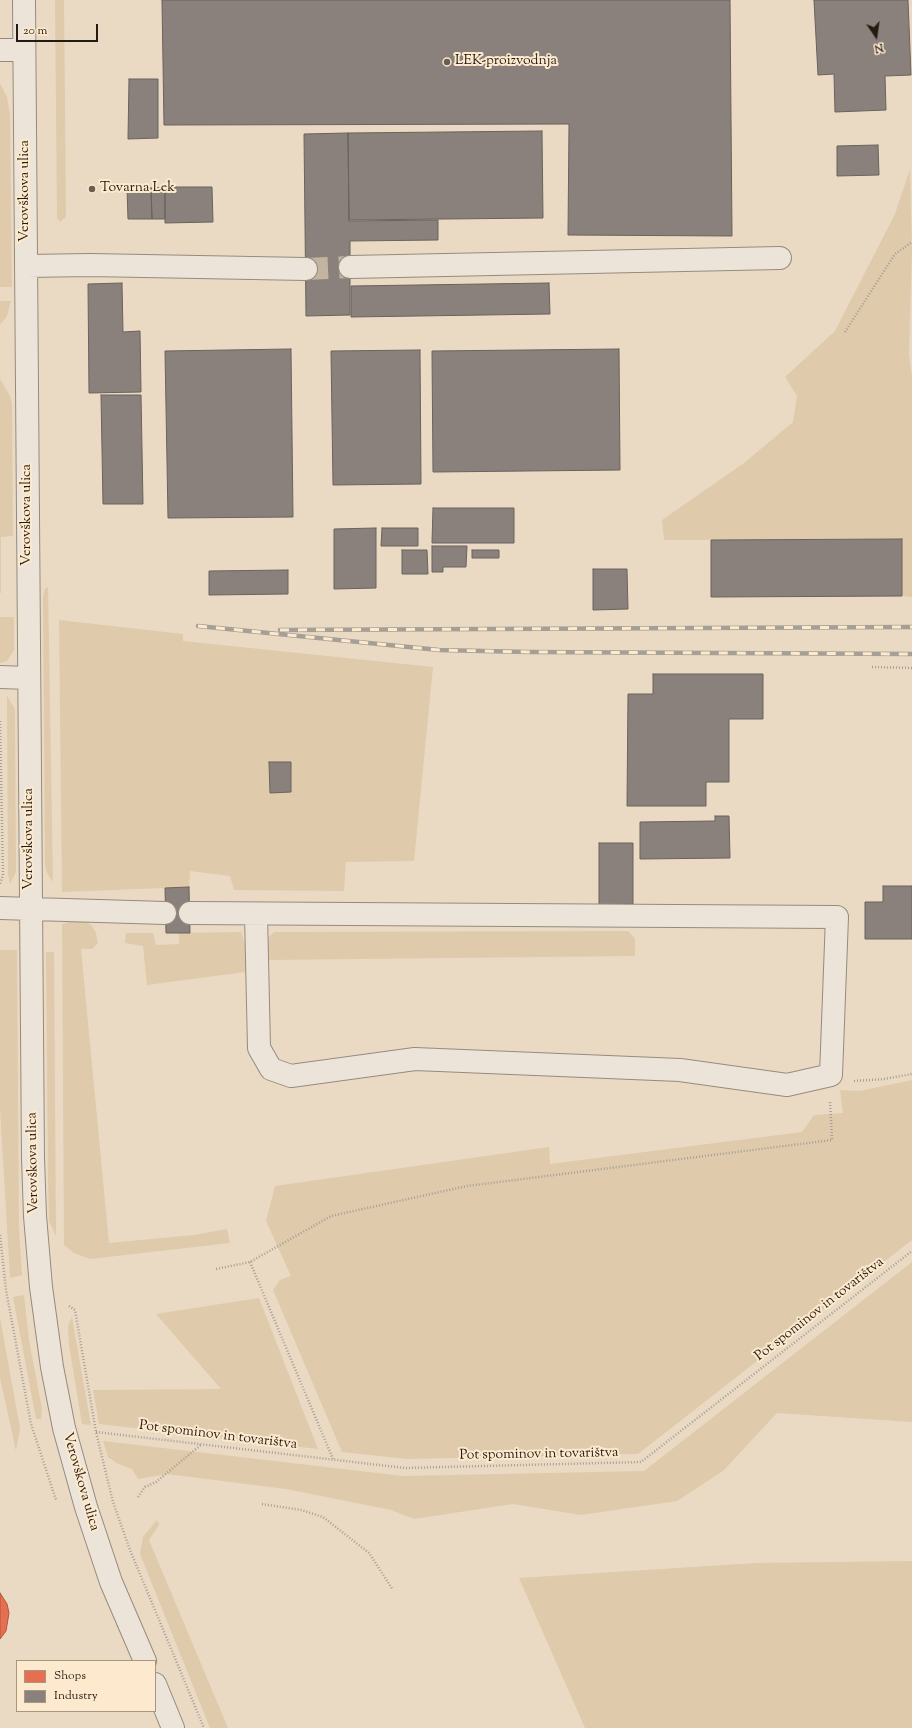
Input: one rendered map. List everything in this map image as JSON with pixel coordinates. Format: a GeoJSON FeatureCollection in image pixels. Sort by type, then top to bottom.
{"type":"FeatureCollection","features":[{"type":"Feature","properties":{"kind":"street","name":"Verovškova ulica"},"geometry":{"type":"LineString","coordinates":[[24,0],[33,1158],[35,1216],[41,1286],[52,1367],[64,1428],[86,1507],[111,1582],[145,1660]]}},
{"type":"Feature","properties":{"kind":"street"},"geometry":{"type":"LineString","coordinates":[[0,50],[24,50]]}},
{"type":"Feature","properties":{"kind":"street"},"geometry":{"type":"LineString","coordinates":[[350,266],[780,258]]}},
{"type":"Feature","properties":{"kind":"street"},"geometry":{"type":"LineString","coordinates":[[26,266],[90,265],[306,269]]}},
{"type":"Feature","properties":{"kind":"street"},"geometry":{"type":"LineString","coordinates":[[0,677],[29,678]]}},
{"type":"Feature","properties":{"kind":"street"},"geometry":{"type":"LineString","coordinates":[[0,908],[165,913]]}},
{"type":"Feature","properties":{"kind":"street"},"geometry":{"type":"LineString","coordinates":[[190,913],[837,917],[831,1075],[787,1085],[680,1070],[415,1058],[291,1076],[270,1070],[259,1048],[256,914]]}},
{"type":"Feature","properties":{"kind":"street"},"geometry":{"type":"LineString","coordinates":[[156,1686],[173,1728]]}},
{"type":"Feature","properties":{"kind":"path"},"geometry":{"type":"LineString","coordinates":[[845,332],[895,254],[912,242]]}},
{"type":"Feature","properties":{"kind":"path"},"geometry":{"type":"LineString","coordinates":[[872,667],[912,668]]}},
{"type":"Feature","properties":{"kind":"path","name":"Verovškova ulica"},"geometry":{"type":"LineString","coordinates":[[0,721],[3,875],[0,885]]}},
{"type":"Feature","properties":{"kind":"path"},"geometry":{"type":"LineString","coordinates":[[216,1269],[250,1262],[331,1216],[467,1186],[832,1140],[830,1114],[831,1075],[842,1080],[857,1082],[912,1074]]}},
{"type":"Feature","properties":{"kind":"path","name":"Verovškova ulica"},"geometry":{"type":"LineString","coordinates":[[0,1235],[6,1290],[31,1424],[56,1501]]}},
{"type":"Feature","properties":{"kind":"path","name":"Pot spominov in tovarištva"},"geometry":{"type":"LineString","coordinates":[[96,1432],[405,1468],[641,1462],[912,1251]]}},
{"type":"Feature","properties":{"kind":"path"},"geometry":{"type":"LineString","coordinates":[[250,1262],[333,1459]]}},
{"type":"Feature","properties":{"kind":"path","name":"Verovškova ulica"},"geometry":{"type":"LineString","coordinates":[[41,1286],[75,1310],[96,1432],[113,1502],[130,1550],[204,1728]]}},
{"type":"Feature","properties":{"kind":"path"},"geometry":{"type":"LineString","coordinates":[[138,1497],[144,1487],[156,1482],[202,1444]]}},
{"type":"Feature","properties":{"kind":"path"},"geometry":{"type":"LineString","coordinates":[[262,1504],[301,1510],[323,1517],[369,1553],[393,1590]]}},
{"type":"Feature","properties":{"kind":"shaded area"},"geometry":{"type":"Polygon","coordinates":[[[55,0],[64,0],[66,217],[60,222],[57,218],[55,0]]]}},
{"type":"Feature","properties":{"kind":"shaded area"},"geometry":{"type":"Polygon","coordinates":[[[0,83],[7,97],[10,114],[12,287],[0,287],[0,83]]]}},
{"type":"Feature","properties":{"kind":"shaded area"},"geometry":{"type":"Polygon","coordinates":[[[910,169],[912,252],[909,354],[912,377],[912,597],[902,596],[901,539],[664,540],[662,520],[744,463],[793,422],[797,396],[785,377],[835,331],[895,214],[910,169]]]}},
{"type":"Feature","properties":{"kind":"shaded area"},"geometry":{"type":"Polygon","coordinates":[[[0,301],[11,301],[7,316],[0,325],[0,301]]]}},
{"type":"Feature","properties":{"kind":"shaded area"},"geometry":{"type":"Polygon","coordinates":[[[0,379],[10,396],[12,404],[13,536],[1,537],[1,593],[0,593],[0,379]]]}},
{"type":"Feature","properties":{"kind":"shaded area"},"geometry":{"type":"Polygon","coordinates":[[[48,587],[53,882],[47,873],[45,866],[43,596],[45,589],[48,587]]]}},
{"type":"Feature","properties":{"kind":"shaded area"},"geometry":{"type":"Polygon","coordinates":[[[0,617],[14,617],[14,650],[7,661],[0,663],[0,617]]]}},
{"type":"Feature","properties":{"kind":"shaded area"},"geometry":{"type":"Polygon","coordinates":[[[59,620],[183,634],[183,641],[433,667],[414,861],[346,862],[344,891],[234,890],[230,876],[190,871],[189,887],[62,892],[59,620]]]}},
{"type":"Feature","properties":{"kind":"shaded area"},"geometry":{"type":"Polygon","coordinates":[[[7,696],[15,709],[16,872],[10,884],[8,874],[7,696]]]}},
{"type":"Feature","properties":{"kind":"shaded area"},"geometry":{"type":"Polygon","coordinates":[[[74,920],[87,922],[92,926],[96,933],[98,943],[92,949],[81,949],[109,1243],[194,1235],[227,1229],[230,1243],[90,1259],[74,1253],[64,1245],[62,924],[74,920]]]}},
{"type":"Feature","properties":{"kind":"shaded area"},"geometry":{"type":"Polygon","coordinates":[[[628,931],[635,938],[635,956],[268,960],[268,938],[274,932],[628,931]]]}},
{"type":"Feature","properties":{"kind":"shaded area"},"geometry":{"type":"Polygon","coordinates":[[[241,932],[253,971],[147,985],[143,946],[125,943],[126,933],[153,933],[156,945],[179,944],[179,933],[241,932]]]}},
{"type":"Feature","properties":{"kind":"shaded area"},"geometry":{"type":"Polygon","coordinates":[[[0,950],[17,950],[19,1227],[22,1275],[10,1278],[0,1109],[0,950]]]}},
{"type":"Feature","properties":{"kind":"shaded area"},"geometry":{"type":"Polygon","coordinates":[[[46,952],[54,952],[56,1236],[49,1221],[46,952]]]}},
{"type":"Feature","properties":{"kind":"shaded area"},"geometry":{"type":"Polygon","coordinates":[[[912,1080],[912,1240],[638,1454],[407,1459],[342,1452],[273,1290],[280,1280],[291,1276],[266,1221],[275,1186],[549,1147],[550,1164],[802,1132],[814,1115],[843,1113],[840,1090],[860,1091],[912,1080]]]}},
{"type":"Feature","properties":{"kind":"shaded area"},"geometry":{"type":"Polygon","coordinates":[[[912,1262],[912,1422],[777,1413],[723,1471],[677,1501],[581,1515],[513,1504],[414,1519],[391,1510],[286,1489],[167,1474],[138,1479],[132,1469],[118,1464],[108,1457],[103,1441],[403,1476],[644,1471],[912,1262]]]}},
{"type":"Feature","properties":{"kind":"shaded area"},"geometry":{"type":"Polygon","coordinates":[[[24,1295],[29,1340],[42,1409],[41,1419],[36,1419],[13,1297],[24,1295]]]}},
{"type":"Feature","properties":{"kind":"shaded area"},"geometry":{"type":"Polygon","coordinates":[[[259,1298],[318,1449],[99,1424],[93,1390],[221,1389],[156,1314],[259,1298]]]}},
{"type":"Feature","properties":{"kind":"shaded area"},"geometry":{"type":"Polygon","coordinates":[[[72,1317],[91,1425],[82,1424],[69,1345],[68,1326],[72,1317]]]}},
{"type":"Feature","properties":{"kind":"shaded area"},"geometry":{"type":"Polygon","coordinates":[[[0,1318],[20,1428],[16,1451],[0,1378],[0,1318]]]}},
{"type":"Feature","properties":{"kind":"shaded area"},"geometry":{"type":"Polygon","coordinates":[[[157,1520],[159,1525],[149,1540],[228,1728],[210,1728],[140,1554],[143,1537],[157,1520]]]}},
{"type":"Feature","properties":{"kind":"shaded area"},"geometry":{"type":"Polygon","coordinates":[[[912,1561],[912,1728],[585,1728],[519,1578],[756,1563],[912,1561]]]}},
{"type":"Feature","properties":{"kind":"building: Shops"},"geometry":{"type":"Polygon","coordinates":[[[0,1593],[7,1604],[9,1613],[6,1631],[0,1639],[0,1593]]]}},
{"type":"Feature","properties":{"kind":"building: Industry","name":"LEK-proizvodnja"},"geometry":{"type":"Polygon","coordinates":[[[162,0],[730,0],[732,236],[568,235],[569,124],[164,125],[162,0]]]}},
{"type":"Feature","properties":{"kind":"building: Industry"},"geometry":{"type":"Polygon","coordinates":[[[814,0],[908,0],[911,75],[885,76],[886,110],[835,112],[834,74],[818,75],[814,0]]]}},
{"type":"Feature","properties":{"kind":"building: Industry"},"geometry":{"type":"Polygon","coordinates":[[[129,79],[158,79],[158,138],[128,139],[129,79]]]}},
{"type":"Feature","properties":{"kind":"building: Industry"},"geometry":{"type":"Polygon","coordinates":[[[542,131],[543,218],[349,220],[348,133],[542,131]]]}},
{"type":"Feature","properties":{"kind":"building: Industry"},"geometry":{"type":"Polygon","coordinates":[[[348,133],[349,221],[438,220],[438,240],[350,241],[350,315],[306,316],[304,134],[348,133]]]}},
{"type":"Feature","properties":{"kind":"building: Industry"},"geometry":{"type":"Polygon","coordinates":[[[878,145],[879,175],[837,176],[837,146],[878,145]]]}},
{"type":"Feature","properties":{"kind":"building: Industry"},"geometry":{"type":"Polygon","coordinates":[[[165,187],[212,187],[213,222],[165,223],[165,187]]]}},
{"type":"Feature","properties":{"kind":"building: Industry"},"geometry":{"type":"Polygon","coordinates":[[[165,187],[165,219],[152,219],[151,188],[165,187]]]}},
{"type":"Feature","properties":{"kind":"building: Industry"},"geometry":{"type":"Polygon","coordinates":[[[127,188],[151,188],[152,219],[128,219],[127,188]]]}},
{"type":"Feature","properties":{"kind":"building: Industry"},"geometry":{"type":"Polygon","coordinates":[[[122,283],[123,332],[140,331],[141,392],[89,393],[88,284],[122,283]]]}},
{"type":"Feature","properties":{"kind":"building: Industry"},"geometry":{"type":"Polygon","coordinates":[[[549,283],[550,314],[351,317],[351,286],[549,283]]]}},
{"type":"Feature","properties":{"kind":"building: Industry"},"geometry":{"type":"Polygon","coordinates":[[[291,349],[293,517],[168,518],[165,351],[291,349]]]}},
{"type":"Feature","properties":{"kind":"building: Industry"},"geometry":{"type":"Polygon","coordinates":[[[619,349],[620,470],[433,472],[432,351],[619,349]]]}},
{"type":"Feature","properties":{"kind":"building: Industry"},"geometry":{"type":"Polygon","coordinates":[[[420,350],[421,484],[333,485],[331,351],[420,350]]]}},
{"type":"Feature","properties":{"kind":"building: Industry"},"geometry":{"type":"Polygon","coordinates":[[[101,395],[141,395],[143,504],[103,504],[101,395]]]}},
{"type":"Feature","properties":{"kind":"building: Industry"},"geometry":{"type":"Polygon","coordinates":[[[433,508],[514,508],[514,543],[432,543],[433,508]]]}},
{"type":"Feature","properties":{"kind":"building: Industry"},"geometry":{"type":"Polygon","coordinates":[[[376,528],[376,588],[334,589],[334,529],[376,528]]]}},
{"type":"Feature","properties":{"kind":"building: Industry"},"geometry":{"type":"Polygon","coordinates":[[[382,528],[418,528],[418,546],[381,546],[382,528]]]}},
{"type":"Feature","properties":{"kind":"building: Industry"},"geometry":{"type":"Polygon","coordinates":[[[902,539],[902,596],[711,597],[711,540],[902,539]]]}},
{"type":"Feature","properties":{"kind":"building: Industry"},"geometry":{"type":"Polygon","coordinates":[[[432,546],[467,546],[466,567],[443,567],[443,572],[432,572],[432,546]]]}},
{"type":"Feature","properties":{"kind":"building: Industry"},"geometry":{"type":"Polygon","coordinates":[[[402,550],[427,550],[428,574],[402,574],[402,550]]]}},
{"type":"Feature","properties":{"kind":"building: Industry"},"geometry":{"type":"Polygon","coordinates":[[[472,550],[499,550],[499,558],[472,558],[472,550]]]}},
{"type":"Feature","properties":{"kind":"building: Industry"},"geometry":{"type":"Polygon","coordinates":[[[593,569],[627,569],[628,609],[593,610],[593,569]]]}},
{"type":"Feature","properties":{"kind":"building: Industry"},"geometry":{"type":"Polygon","coordinates":[[[288,570],[288,594],[209,595],[209,571],[288,570]]]}},
{"type":"Feature","properties":{"kind":"building: Industry"},"geometry":{"type":"Polygon","coordinates":[[[653,674],[763,674],[763,719],[729,719],[729,782],[706,782],[706,806],[627,806],[628,694],[653,694],[653,674]]]}},
{"type":"Feature","properties":{"kind":"building: Industry"},"geometry":{"type":"Polygon","coordinates":[[[269,762],[291,762],[291,792],[270,793],[269,762]]]}},
{"type":"Feature","properties":{"kind":"building: Industry"},"geometry":{"type":"Polygon","coordinates":[[[715,816],[729,816],[730,858],[640,859],[640,822],[715,821],[715,816]]]}},
{"type":"Feature","properties":{"kind":"building: Industry"},"geometry":{"type":"Polygon","coordinates":[[[599,843],[633,843],[633,904],[599,905],[599,843]]]}},
{"type":"Feature","properties":{"kind":"building: Industry"},"geometry":{"type":"Polygon","coordinates":[[[883,886],[912,886],[912,939],[865,939],[865,902],[883,902],[883,886]]]}},
{"type":"Feature","properties":{"kind":"building: Industry"},"geometry":{"type":"Polygon","coordinates":[[[189,887],[190,933],[166,933],[165,888],[189,887]]]}},
{"type":"Feature","properties":{"kind":"tunnel"},"geometry":{"type":"LineString","coordinates":[[306,269],[350,267]]}},
{"type":"Feature","properties":{"kind":"railway"},"geometry":{"type":"LineString","coordinates":[[198,626],[439,650],[528,652],[912,654]]}},
{"type":"Feature","properties":{"kind":"railway"},"geometry":{"type":"LineString","coordinates":[[280,630],[912,627]]}},
{"type":"Feature","properties":{"kind":"place","name":"LEK-proizvodnja"},"geometry":{"type":"Point","coordinates":[447,62]}},
{"type":"Feature","properties":{"kind":"place","name":"Tovarna Lek"},"geometry":{"type":"Point","coordinates":[92,189]}}]}
